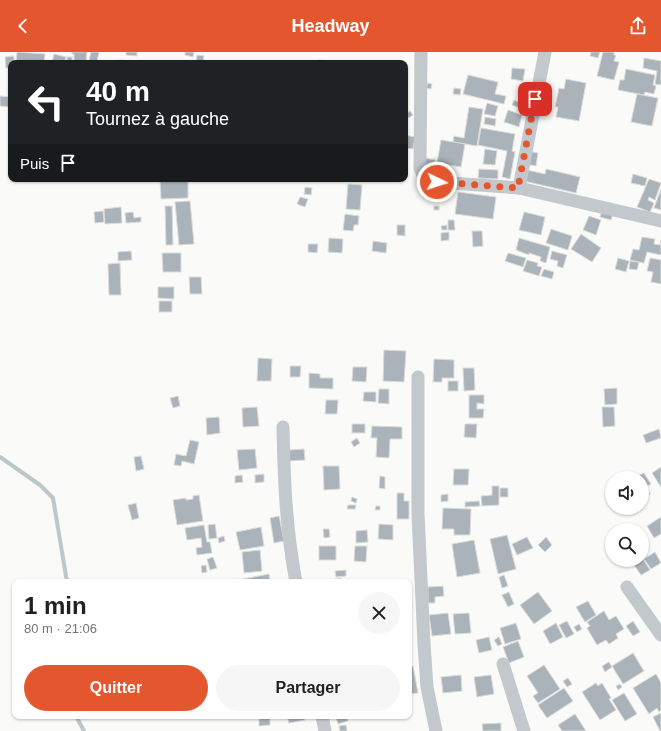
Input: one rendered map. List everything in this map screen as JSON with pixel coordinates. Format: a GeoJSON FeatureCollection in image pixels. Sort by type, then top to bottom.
{"type":"FeatureCollection","features":[{"type":"Feature","properties":{"kind":"street"},"geometry":{"type":"LineString","coordinates":[[421,52],[420,168],[424,177],[437,182],[518,188],[661,221]]}},
{"type":"Feature","properties":{"kind":"street"},"geometry":{"type":"LineString","coordinates":[[518,188],[544,52]]}},
{"type":"Feature","properties":{"kind":"street"},"geometry":{"type":"LineString","coordinates":[[418,377],[418,514],[424,644],[428,687],[436,731]]}},
{"type":"Feature","properties":{"kind":"street"},"geometry":{"type":"LineString","coordinates":[[283,427],[284,485],[289,547],[295,579]]}},
{"type":"Feature","properties":{"kind":"street"},"geometry":{"type":"LineString","coordinates":[[628,586],[661,635]]}},
{"type":"Feature","properties":{"kind":"street"},"geometry":{"type":"LineString","coordinates":[[503,664],[524,731]]}},
{"type":"Feature","properties":{"kind":"street"},"geometry":{"type":"LineString","coordinates":[[323,719],[325,731]]}},
{"type":"Feature","properties":{"kind":"building"},"geometry":{"type":"Polygon","coordinates":[[[17,52],[45,54],[44,60],[16,60],[17,52]]]}},
{"type":"Feature","properties":{"kind":"building"},"geometry":{"type":"Polygon","coordinates":[[[72,52],[87,52],[86,60],[74,60],[74,54],[72,54],[72,52]]]}},
{"type":"Feature","properties":{"kind":"building"},"geometry":{"type":"Polygon","coordinates":[[[91,52],[99,52],[97,60],[89,60],[91,52]]]}},
{"type":"Feature","properties":{"kind":"building"},"geometry":{"type":"Polygon","coordinates":[[[126,52],[137,52],[137,56],[126,55],[126,52]]]}},
{"type":"Feature","properties":{"kind":"building"},"geometry":{"type":"Polygon","coordinates":[[[185,52],[194,52],[193,57],[185,55],[185,52]]]}},
{"type":"Feature","properties":{"kind":"building"},"geometry":{"type":"Polygon","coordinates":[[[591,52],[600,52],[598,58],[590,56],[591,52]]]}},
{"type":"Feature","properties":{"kind":"building"},"geometry":{"type":"Polygon","coordinates":[[[603,52],[614,52],[614,55],[616,55],[614,61],[619,62],[614,80],[597,76],[603,52]]]}},
{"type":"Feature","properties":{"kind":"building"},"geometry":{"type":"Polygon","coordinates":[[[54,54],[66,57],[65,60],[53,60],[54,54]]]}},
{"type":"Feature","properties":{"kind":"building"},"geometry":{"type":"Polygon","coordinates":[[[197,55],[204,56],[203,60],[196,60],[197,55]]]}},
{"type":"Feature","properties":{"kind":"building"},"geometry":{"type":"Polygon","coordinates":[[[14,56],[14,60],[8,60],[8,68],[6,68],[5,57],[14,56]]]}},
{"type":"Feature","properties":{"kind":"building"},"geometry":{"type":"Polygon","coordinates":[[[67,57],[72,57],[72,60],[67,60],[67,57]]]}},
{"type":"Feature","properties":{"kind":"building"},"geometry":{"type":"Polygon","coordinates":[[[644,58],[661,61],[661,85],[655,84],[657,71],[643,68],[644,58]]]}},
{"type":"Feature","properties":{"kind":"building"},"geometry":{"type":"Polygon","coordinates":[[[512,68],[525,69],[523,81],[511,79],[512,68]]]}},
{"type":"Feature","properties":{"kind":"building"},"geometry":{"type":"Polygon","coordinates":[[[626,69],[655,75],[653,85],[656,86],[654,94],[645,92],[644,95],[618,90],[620,80],[624,80],[626,69]]]}},
{"type":"Feature","properties":{"kind":"building"},"geometry":{"type":"Polygon","coordinates":[[[468,75],[498,82],[495,94],[506,96],[504,104],[463,94],[468,75]]]}},
{"type":"Feature","properties":{"kind":"building"},"geometry":{"type":"Polygon","coordinates":[[[566,79],[586,83],[579,121],[556,117],[558,107],[555,107],[559,88],[564,89],[566,79]]]}},
{"type":"Feature","properties":{"kind":"building"},"geometry":{"type":"Polygon","coordinates":[[[428,83],[432,84],[431,89],[426,88],[428,83]]]}},
{"type":"Feature","properties":{"kind":"building"},"geometry":{"type":"Polygon","coordinates":[[[454,88],[461,89],[460,95],[453,94],[454,88]]]}},
{"type":"Feature","properties":{"kind":"building"},"geometry":{"type":"Polygon","coordinates":[[[637,94],[658,98],[652,126],[631,122],[637,94]]]}},
{"type":"Feature","properties":{"kind":"building"},"geometry":{"type":"Polygon","coordinates":[[[0,96],[8,97],[8,107],[0,106],[0,96]]]}},
{"type":"Feature","properties":{"kind":"building"},"geometry":{"type":"Polygon","coordinates":[[[514,100],[521,103],[520,108],[512,105],[514,100]]]}},
{"type":"Feature","properties":{"kind":"building"},"geometry":{"type":"Polygon","coordinates":[[[487,103],[498,106],[495,116],[484,114],[487,103]]]}},
{"type":"Feature","properties":{"kind":"building"},"geometry":{"type":"Polygon","coordinates":[[[469,107],[483,109],[477,146],[453,142],[454,136],[464,138],[469,107]]]}},
{"type":"Feature","properties":{"kind":"building"},"geometry":{"type":"Polygon","coordinates":[[[508,110],[522,115],[519,127],[504,122],[508,110]]]}},
{"type":"Feature","properties":{"kind":"building"},"geometry":{"type":"Polygon","coordinates":[[[410,111],[413,115],[409,118],[408,117],[408,112],[410,111]]]}},
{"type":"Feature","properties":{"kind":"building"},"geometry":{"type":"Polygon","coordinates":[[[485,117],[496,119],[495,126],[484,124],[485,117]]]}},
{"type":"Feature","properties":{"kind":"building"},"geometry":{"type":"Polygon","coordinates":[[[481,128],[515,134],[512,151],[515,152],[510,179],[502,177],[507,151],[478,145],[481,128]]]}},
{"type":"Feature","properties":{"kind":"building"},"geometry":{"type":"Polygon","coordinates":[[[408,136],[415,137],[413,149],[408,148],[408,136]]]}},
{"type":"Feature","properties":{"kind":"building"},"geometry":{"type":"Polygon","coordinates":[[[441,140],[465,144],[461,167],[437,163],[441,140]]]}},
{"type":"Feature","properties":{"kind":"building"},"geometry":{"type":"Polygon","coordinates":[[[485,149],[497,151],[495,165],[483,164],[485,149]]]}},
{"type":"Feature","properties":{"kind":"building"},"geometry":{"type":"Polygon","coordinates":[[[527,151],[538,153],[536,166],[525,164],[527,151]]]}},
{"type":"Feature","properties":{"kind":"building"},"geometry":{"type":"Polygon","coordinates":[[[424,158],[435,160],[433,171],[423,170],[424,158]]]}},
{"type":"Feature","properties":{"kind":"building"},"geometry":{"type":"Polygon","coordinates":[[[438,168],[448,169],[447,175],[437,174],[438,168]]]}},
{"type":"Feature","properties":{"kind":"building"},"geometry":{"type":"Polygon","coordinates":[[[479,169],[498,170],[498,179],[478,178],[479,169]]]}},
{"type":"Feature","properties":{"kind":"building"},"geometry":{"type":"Polygon","coordinates":[[[546,169],[580,177],[576,193],[524,181],[527,170],[545,174],[546,169]]]}},
{"type":"Feature","properties":{"kind":"building"},"geometry":{"type":"Polygon","coordinates":[[[633,174],[647,178],[645,186],[631,183],[633,174]]]}},
{"type":"Feature","properties":{"kind":"building"},"geometry":{"type":"Polygon","coordinates":[[[649,179],[661,183],[655,200],[649,197],[648,200],[654,203],[650,212],[637,207],[649,179]]]}},
{"type":"Feature","properties":{"kind":"building"},"geometry":{"type":"Polygon","coordinates":[[[160,182],[188,182],[188,198],[161,199],[160,182]]]}},
{"type":"Feature","properties":{"kind":"building"},"geometry":{"type":"Polygon","coordinates":[[[348,184],[362,185],[360,210],[346,209],[348,184]]]}},
{"type":"Feature","properties":{"kind":"building"},"geometry":{"type":"Polygon","coordinates":[[[305,187],[312,188],[311,195],[304,194],[305,187]]]}},
{"type":"Feature","properties":{"kind":"building"},"geometry":{"type":"Polygon","coordinates":[[[661,189],[661,210],[654,208],[661,189]]]}},
{"type":"Feature","properties":{"kind":"building"},"geometry":{"type":"Polygon","coordinates":[[[458,192],[496,197],[493,219],[455,214],[458,192]]]}},
{"type":"Feature","properties":{"kind":"building"},"geometry":{"type":"Polygon","coordinates":[[[300,197],[308,199],[305,207],[297,204],[300,197]]]}},
{"type":"Feature","properties":{"kind":"building"},"geometry":{"type":"Polygon","coordinates":[[[190,201],[194,244],[179,245],[175,202],[190,201]]]}},
{"type":"Feature","properties":{"kind":"building"},"geometry":{"type":"Polygon","coordinates":[[[165,206],[172,206],[173,245],[166,245],[165,206]]]}},
{"type":"Feature","properties":{"kind":"building"},"geometry":{"type":"Polygon","coordinates":[[[434,206],[439,206],[439,210],[434,210],[434,206]]]}},
{"type":"Feature","properties":{"kind":"building"},"geometry":{"type":"Polygon","coordinates":[[[121,207],[122,223],[105,224],[104,209],[121,207]]]}},
{"type":"Feature","properties":{"kind":"building"},"geometry":{"type":"Polygon","coordinates":[[[103,211],[104,222],[95,223],[94,212],[103,211]]]}},
{"type":"Feature","properties":{"kind":"building"},"geometry":{"type":"Polygon","coordinates":[[[602,211],[613,214],[611,220],[600,217],[602,211]]]}},
{"type":"Feature","properties":{"kind":"building"},"geometry":{"type":"Polygon","coordinates":[[[133,212],[134,218],[141,217],[141,222],[126,223],[125,213],[133,212]]]}},
{"type":"Feature","properties":{"kind":"building"},"geometry":{"type":"Polygon","coordinates":[[[524,212],[545,217],[541,235],[519,230],[524,212]]]}},
{"type":"Feature","properties":{"kind":"building"},"geometry":{"type":"Polygon","coordinates":[[[345,214],[359,216],[358,225],[354,225],[353,231],[343,230],[345,214]]]}},
{"type":"Feature","properties":{"kind":"building"},"geometry":{"type":"Polygon","coordinates":[[[589,216],[601,220],[596,235],[583,230],[589,216]]]}},
{"type":"Feature","properties":{"kind":"building"},"geometry":{"type":"Polygon","coordinates":[[[448,220],[454,220],[455,230],[448,230],[448,220]]]}},
{"type":"Feature","properties":{"kind":"building"},"geometry":{"type":"Polygon","coordinates":[[[397,225],[405,225],[405,236],[397,235],[397,225]]]}},
{"type":"Feature","properties":{"kind":"building"},"geometry":{"type":"Polygon","coordinates":[[[447,225],[447,230],[442,230],[441,226],[447,225]]]}},
{"type":"Feature","properties":{"kind":"building"},"geometry":{"type":"Polygon","coordinates":[[[551,229],[572,236],[568,250],[546,243],[551,229]]]}},
{"type":"Feature","properties":{"kind":"building"},"geometry":{"type":"Polygon","coordinates":[[[472,231],[482,231],[483,246],[473,247],[472,231]]]}},
{"type":"Feature","properties":{"kind":"building"},"geometry":{"type":"Polygon","coordinates":[[[449,232],[449,240],[441,241],[441,233],[449,232]]]}},
{"type":"Feature","properties":{"kind":"building"},"geometry":{"type":"Polygon","coordinates":[[[581,234],[601,248],[592,262],[571,249],[581,234]]]}},
{"type":"Feature","properties":{"kind":"building"},"geometry":{"type":"Polygon","coordinates":[[[642,237],[655,239],[654,244],[660,245],[661,240],[661,255],[647,252],[644,263],[630,260],[633,249],[639,250],[642,237]]]}},
{"type":"Feature","properties":{"kind":"building"},"geometry":{"type":"Polygon","coordinates":[[[329,238],[343,239],[342,253],[328,252],[329,238]]]}},
{"type":"Feature","properties":{"kind":"building"},"geometry":{"type":"Polygon","coordinates":[[[519,238],[550,247],[546,263],[540,261],[541,257],[529,253],[529,255],[516,250],[519,238]]]}},
{"type":"Feature","properties":{"kind":"building"},"geometry":{"type":"Polygon","coordinates":[[[373,241],[387,243],[386,253],[372,251],[373,241]]]}},
{"type":"Feature","properties":{"kind":"building"},"geometry":{"type":"Polygon","coordinates":[[[308,244],[318,244],[317,253],[308,252],[308,244]]]}},
{"type":"Feature","properties":{"kind":"building"},"geometry":{"type":"Polygon","coordinates":[[[131,251],[132,260],[118,261],[118,252],[131,251]]]}},
{"type":"Feature","properties":{"kind":"building"},"geometry":{"type":"Polygon","coordinates":[[[552,251],[567,255],[563,268],[557,266],[558,261],[550,259],[552,251]]]}},
{"type":"Feature","properties":{"kind":"building"},"geometry":{"type":"Polygon","coordinates":[[[162,253],[181,253],[181,272],[163,272],[162,253]]]}},
{"type":"Feature","properties":{"kind":"building"},"geometry":{"type":"Polygon","coordinates":[[[508,253],[526,258],[523,267],[505,261],[508,253]]]}},
{"type":"Feature","properties":{"kind":"building"},"geometry":{"type":"Polygon","coordinates":[[[618,258],[629,261],[626,272],[615,269],[618,258]]]}},
{"type":"Feature","properties":{"kind":"building"},"geometry":{"type":"Polygon","coordinates":[[[650,258],[661,260],[661,284],[651,282],[653,272],[647,271],[650,258]]]}},
{"type":"Feature","properties":{"kind":"building"},"geometry":{"type":"Polygon","coordinates":[[[527,260],[538,263],[537,266],[542,267],[539,276],[523,271],[527,260]]]}},
{"type":"Feature","properties":{"kind":"building"},"geometry":{"type":"Polygon","coordinates":[[[630,261],[639,262],[637,270],[629,269],[630,261]]]}},
{"type":"Feature","properties":{"kind":"building"},"geometry":{"type":"Polygon","coordinates":[[[120,263],[121,295],[109,295],[108,264],[120,263]]]}},
{"type":"Feature","properties":{"kind":"building"},"geometry":{"type":"Polygon","coordinates":[[[544,269],[554,272],[552,279],[541,276],[544,269]]]}},
{"type":"Feature","properties":{"kind":"building"},"geometry":{"type":"Polygon","coordinates":[[[189,277],[201,277],[202,294],[190,294],[189,277]]]}},
{"type":"Feature","properties":{"kind":"building"},"geometry":{"type":"Polygon","coordinates":[[[158,287],[174,287],[174,299],[158,298],[158,287]]]}},
{"type":"Feature","properties":{"kind":"building"},"geometry":{"type":"Polygon","coordinates":[[[159,301],[172,301],[172,312],[159,312],[159,301]]]}},
{"type":"Feature","properties":{"kind":"building"},"geometry":{"type":"Polygon","coordinates":[[[384,350],[406,351],[404,382],[383,381],[384,350]]]}},
{"type":"Feature","properties":{"kind":"building"},"geometry":{"type":"Polygon","coordinates":[[[258,358],[272,359],[271,381],[257,381],[258,358]]]}},
{"type":"Feature","properties":{"kind":"building"},"geometry":{"type":"Polygon","coordinates":[[[434,359],[454,360],[454,378],[442,378],[442,382],[433,382],[434,359]]]}},
{"type":"Feature","properties":{"kind":"building"},"geometry":{"type":"Polygon","coordinates":[[[290,366],[301,366],[300,377],[290,377],[290,366]]]}},
{"type":"Feature","properties":{"kind":"building"},"geometry":{"type":"Polygon","coordinates":[[[353,367],[367,367],[366,382],[352,381],[353,367]]]}},
{"type":"Feature","properties":{"kind":"building"},"geometry":{"type":"Polygon","coordinates":[[[463,368],[474,368],[475,390],[464,391],[463,368]]]}},
{"type":"Feature","properties":{"kind":"building"},"geometry":{"type":"Polygon","coordinates":[[[309,373],[320,374],[320,378],[333,378],[333,389],[309,388],[309,373]]]}},
{"type":"Feature","properties":{"kind":"building"},"geometry":{"type":"Polygon","coordinates":[[[448,381],[458,381],[458,391],[448,391],[448,381]]]}},
{"type":"Feature","properties":{"kind":"building"},"geometry":{"type":"Polygon","coordinates":[[[617,388],[617,404],[605,405],[604,389],[617,388]]]}},
{"type":"Feature","properties":{"kind":"building"},"geometry":{"type":"Polygon","coordinates":[[[379,389],[389,389],[389,404],[378,403],[379,389]]]}},
{"type":"Feature","properties":{"kind":"building"},"geometry":{"type":"Polygon","coordinates":[[[364,392],[376,392],[376,402],[363,401],[364,392]]]}},
{"type":"Feature","properties":{"kind":"building"},"geometry":{"type":"Polygon","coordinates":[[[469,395],[484,395],[484,404],[477,403],[477,409],[484,409],[483,418],[469,418],[469,395]]]}},
{"type":"Feature","properties":{"kind":"building"},"geometry":{"type":"Polygon","coordinates":[[[178,396],[180,406],[173,408],[170,398],[178,396]]]}},
{"type":"Feature","properties":{"kind":"building"},"geometry":{"type":"Polygon","coordinates":[[[326,400],[338,400],[337,414],[325,414],[326,400]]]}},
{"type":"Feature","properties":{"kind":"building"},"geometry":{"type":"Polygon","coordinates":[[[257,407],[259,426],[243,427],[242,408],[257,407]]]}},
{"type":"Feature","properties":{"kind":"building"},"geometry":{"type":"Polygon","coordinates":[[[602,407],[614,407],[615,426],[603,427],[602,407]]]}},
{"type":"Feature","properties":{"kind":"building"},"geometry":{"type":"Polygon","coordinates":[[[219,417],[220,433],[207,435],[206,418],[219,417]]]}},
{"type":"Feature","properties":{"kind":"building"},"geometry":{"type":"Polygon","coordinates":[[[352,424],[365,424],[365,433],[352,433],[352,424]]]}},
{"type":"Feature","properties":{"kind":"building"},"geometry":{"type":"Polygon","coordinates":[[[465,424],[477,424],[476,438],[464,437],[465,424]]]}},
{"type":"Feature","properties":{"kind":"building"},"geometry":{"type":"Polygon","coordinates":[[[372,426],[402,427],[402,439],[390,439],[389,458],[376,457],[377,438],[371,438],[372,426]]]}},
{"type":"Feature","properties":{"kind":"building"},"geometry":{"type":"Polygon","coordinates":[[[659,429],[661,438],[646,443],[643,435],[659,429]]]}},
{"type":"Feature","properties":{"kind":"building"},"geometry":{"type":"Polygon","coordinates":[[[357,438],[360,443],[354,447],[351,442],[357,438]]]}},
{"type":"Feature","properties":{"kind":"building"},"geometry":{"type":"Polygon","coordinates":[[[190,440],[199,442],[194,464],[182,461],[181,466],[174,465],[176,454],[186,456],[190,440]]]}},
{"type":"Feature","properties":{"kind":"building"},"geometry":{"type":"Polygon","coordinates":[[[255,449],[257,468],[239,470],[237,450],[255,449]]]}},
{"type":"Feature","properties":{"kind":"building"},"geometry":{"type":"Polygon","coordinates":[[[304,449],[305,460],[289,461],[288,450],[304,449]]]}},
{"type":"Feature","properties":{"kind":"building"},"geometry":{"type":"Polygon","coordinates":[[[141,456],[144,469],[136,471],[134,457],[141,456]]]}},
{"type":"Feature","properties":{"kind":"building"},"geometry":{"type":"Polygon","coordinates":[[[323,466],[339,466],[340,489],[324,490],[323,466]]]}},
{"type":"Feature","properties":{"kind":"building"},"geometry":{"type":"Polygon","coordinates":[[[661,467],[661,487],[652,473],[661,467]]]}},
{"type":"Feature","properties":{"kind":"building"},"geometry":{"type":"Polygon","coordinates":[[[454,469],[469,469],[468,485],[453,485],[454,469]]]}},
{"type":"Feature","properties":{"kind":"building"},"geometry":{"type":"Polygon","coordinates":[[[264,474],[264,482],[255,483],[255,475],[264,474]]]}},
{"type":"Feature","properties":{"kind":"building"},"geometry":{"type":"Polygon","coordinates":[[[242,475],[243,482],[235,483],[235,476],[242,475]]]}},
{"type":"Feature","properties":{"kind":"building"},"geometry":{"type":"Polygon","coordinates":[[[380,476],[385,477],[385,489],[379,488],[380,476]]]}},
{"type":"Feature","properties":{"kind":"building"},"geometry":{"type":"Polygon","coordinates":[[[492,486],[499,486],[499,505],[482,506],[481,496],[492,495],[492,486]]]}},
{"type":"Feature","properties":{"kind":"building"},"geometry":{"type":"Polygon","coordinates":[[[500,488],[508,488],[508,497],[500,497],[500,488]]]}},
{"type":"Feature","properties":{"kind":"building"},"geometry":{"type":"Polygon","coordinates":[[[397,493],[404,493],[404,501],[409,501],[409,519],[397,519],[397,493]]]}},
{"type":"Feature","properties":{"kind":"building"},"geometry":{"type":"Polygon","coordinates":[[[448,494],[448,501],[441,502],[441,495],[448,494]]]}},
{"type":"Feature","properties":{"kind":"building"},"geometry":{"type":"Polygon","coordinates":[[[199,495],[203,521],[177,525],[173,500],[186,498],[186,500],[193,499],[193,496],[199,495]]]}},
{"type":"Feature","properties":{"kind":"building"},"geometry":{"type":"Polygon","coordinates":[[[352,497],[357,499],[356,503],[351,501],[352,497]]]}},
{"type":"Feature","properties":{"kind":"building"},"geometry":{"type":"Polygon","coordinates":[[[479,501],[480,506],[465,507],[465,502],[479,501]]]}},
{"type":"Feature","properties":{"kind":"building"},"geometry":{"type":"Polygon","coordinates":[[[136,503],[139,518],[132,520],[128,505],[136,503]]]}},
{"type":"Feature","properties":{"kind":"building"},"geometry":{"type":"Polygon","coordinates":[[[348,505],[356,505],[355,509],[347,509],[348,505]]]}},
{"type":"Feature","properties":{"kind":"building"},"geometry":{"type":"Polygon","coordinates":[[[376,506],[380,506],[380,510],[375,510],[376,506]]]}},
{"type":"Feature","properties":{"kind":"building"},"geometry":{"type":"Polygon","coordinates":[[[443,508],[471,509],[470,535],[454,535],[454,529],[442,529],[443,508]]]}},
{"type":"Feature","properties":{"kind":"building"},"geometry":{"type":"Polygon","coordinates":[[[279,516],[284,541],[274,543],[270,518],[279,516]]]}},
{"type":"Feature","properties":{"kind":"building"},"geometry":{"type":"Polygon","coordinates":[[[661,517],[661,534],[654,538],[649,529],[649,525],[661,517]]]}},
{"type":"Feature","properties":{"kind":"building"},"geometry":{"type":"Polygon","coordinates":[[[215,524],[217,538],[209,539],[208,525],[215,524]]]}},
{"type":"Feature","properties":{"kind":"building"},"geometry":{"type":"Polygon","coordinates":[[[379,524],[393,525],[393,540],[378,539],[379,524]]]}},
{"type":"Feature","properties":{"kind":"building"},"geometry":{"type":"Polygon","coordinates":[[[204,525],[207,542],[210,542],[212,553],[197,555],[196,548],[202,547],[201,538],[187,540],[185,528],[204,525]]]}},
{"type":"Feature","properties":{"kind":"building"},"geometry":{"type":"Polygon","coordinates":[[[261,527],[264,546],[240,550],[236,532],[261,527]]]}},
{"type":"Feature","properties":{"kind":"building"},"geometry":{"type":"Polygon","coordinates":[[[323,529],[329,529],[330,537],[324,538],[323,529]]]}},
{"type":"Feature","properties":{"kind":"building"},"geometry":{"type":"Polygon","coordinates":[[[367,530],[368,542],[356,543],[356,531],[367,530]]]}},
{"type":"Feature","properties":{"kind":"building"},"geometry":{"type":"Polygon","coordinates":[[[507,535],[516,569],[498,574],[490,539],[507,535]]]}},
{"type":"Feature","properties":{"kind":"building"},"geometry":{"type":"Polygon","coordinates":[[[224,536],[225,541],[219,543],[218,538],[224,536]]]}},
{"type":"Feature","properties":{"kind":"building"},"geometry":{"type":"Polygon","coordinates":[[[527,537],[533,548],[517,555],[512,544],[527,537]]]}},
{"type":"Feature","properties":{"kind":"building"},"geometry":{"type":"Polygon","coordinates":[[[546,537],[552,545],[545,552],[538,545],[546,537]]]}},
{"type":"Feature","properties":{"kind":"building"},"geometry":{"type":"Polygon","coordinates":[[[474,540],[480,573],[457,577],[452,544],[474,540]]]}},
{"type":"Feature","properties":{"kind":"building"},"geometry":{"type":"Polygon","coordinates":[[[319,546],[336,546],[336,560],[319,560],[319,546]]]}},
{"type":"Feature","properties":{"kind":"building"},"geometry":{"type":"Polygon","coordinates":[[[355,546],[367,546],[366,562],[354,561],[355,546]]]}},
{"type":"Feature","properties":{"kind":"building"},"geometry":{"type":"Polygon","coordinates":[[[260,550],[262,571],[244,573],[242,552],[260,550]]]}},
{"type":"Feature","properties":{"kind":"building"},"geometry":{"type":"Polygon","coordinates":[[[655,552],[661,563],[651,569],[649,566],[649,556],[655,552]]]}},
{"type":"Feature","properties":{"kind":"building"},"geometry":{"type":"Polygon","coordinates":[[[213,557],[217,568],[210,570],[207,559],[213,557]]]}},
{"type":"Feature","properties":{"kind":"building"},"geometry":{"type":"Polygon","coordinates":[[[206,565],[207,572],[202,573],[201,566],[206,565]]]}},
{"type":"Feature","properties":{"kind":"building"},"geometry":{"type":"Polygon","coordinates":[[[635,567],[648,567],[650,570],[641,575],[635,567]]]}},
{"type":"Feature","properties":{"kind":"building"},"geometry":{"type":"Polygon","coordinates":[[[346,570],[346,576],[336,577],[335,571],[346,570]]]}},
{"type":"Feature","properties":{"kind":"building"},"geometry":{"type":"Polygon","coordinates":[[[269,574],[270,579],[243,579],[269,574]]]}},
{"type":"Feature","properties":{"kind":"building"},"geometry":{"type":"Polygon","coordinates":[[[504,575],[508,586],[502,588],[499,577],[504,575]]]}},
{"type":"Feature","properties":{"kind":"building"},"geometry":{"type":"Polygon","coordinates":[[[443,586],[444,596],[435,597],[435,603],[428,603],[428,587],[443,586]]]}},
{"type":"Feature","properties":{"kind":"building"},"geometry":{"type":"Polygon","coordinates":[[[509,592],[514,604],[508,607],[502,595],[509,592]]]}},
{"type":"Feature","properties":{"kind":"building"},"geometry":{"type":"Polygon","coordinates":[[[538,592],[552,611],[534,624],[520,605],[538,592]]]}},
{"type":"Feature","properties":{"kind":"building"},"geometry":{"type":"Polygon","coordinates":[[[588,601],[596,615],[585,622],[576,607],[588,601]]]}},
{"type":"Feature","properties":{"kind":"building"},"geometry":{"type":"Polygon","coordinates":[[[604,611],[609,620],[616,616],[624,629],[616,634],[618,638],[609,644],[606,640],[597,645],[587,628],[590,626],[587,622],[604,611]]]}},
{"type":"Feature","properties":{"kind":"building"},"geometry":{"type":"Polygon","coordinates":[[[448,613],[451,634],[432,636],[429,615],[448,613]]]}},
{"type":"Feature","properties":{"kind":"building"},"geometry":{"type":"Polygon","coordinates":[[[469,613],[471,633],[455,634],[453,614],[469,613]]]}},
{"type":"Feature","properties":{"kind":"building"},"geometry":{"type":"Polygon","coordinates":[[[567,621],[574,634],[566,638],[559,625],[567,621]]]}},
{"type":"Feature","properties":{"kind":"building"},"geometry":{"type":"Polygon","coordinates":[[[633,621],[640,632],[633,636],[626,626],[633,621]]]}},
{"type":"Feature","properties":{"kind":"building"},"geometry":{"type":"Polygon","coordinates":[[[516,623],[521,639],[505,644],[500,628],[516,623]]]}},
{"type":"Feature","properties":{"kind":"building"},"geometry":{"type":"Polygon","coordinates":[[[556,623],[563,637],[550,644],[543,631],[556,623]]]}},
{"type":"Feature","properties":{"kind":"building"},"geometry":{"type":"Polygon","coordinates":[[[579,624],[582,629],[577,632],[574,627],[579,624]]]}},
{"type":"Feature","properties":{"kind":"building"},"geometry":{"type":"Polygon","coordinates":[[[489,637],[492,650],[479,653],[476,640],[489,637]]]}},
{"type":"Feature","properties":{"kind":"building"},"geometry":{"type":"Polygon","coordinates":[[[499,637],[502,644],[498,646],[494,640],[499,637]]]}},
{"type":"Feature","properties":{"kind":"building"},"geometry":{"type":"Polygon","coordinates":[[[518,641],[524,657],[509,663],[503,647],[518,641]]]}},
{"type":"Feature","properties":{"kind":"building"},"geometry":{"type":"Polygon","coordinates":[[[633,653],[644,671],[623,684],[612,666],[633,653]]]}},
{"type":"Feature","properties":{"kind":"building"},"geometry":{"type":"Polygon","coordinates":[[[609,662],[612,667],[605,672],[602,666],[609,662]]]}},
{"type":"Feature","properties":{"kind":"building"},"geometry":{"type":"Polygon","coordinates":[[[544,665],[560,689],[538,703],[533,696],[538,693],[527,676],[544,665]]]}},
{"type":"Feature","properties":{"kind":"building"},"geometry":{"type":"Polygon","coordinates":[[[412,666],[418,693],[412,694],[412,666]]]}},
{"type":"Feature","properties":{"kind":"building"},"geometry":{"type":"Polygon","coordinates":[[[656,674],[661,683],[661,710],[659,712],[657,708],[649,714],[633,688],[656,674]]]}},
{"type":"Feature","properties":{"kind":"building"},"geometry":{"type":"Polygon","coordinates":[[[461,675],[462,691],[443,693],[441,677],[461,675]]]}},
{"type":"Feature","properties":{"kind":"building"},"geometry":{"type":"Polygon","coordinates":[[[491,675],[494,694],[477,697],[474,677],[491,675]]]}},
{"type":"Feature","properties":{"kind":"building"},"geometry":{"type":"Polygon","coordinates":[[[568,678],[572,684],[567,687],[563,681],[568,678]]]}},
{"type":"Feature","properties":{"kind":"building"},"geometry":{"type":"Polygon","coordinates":[[[596,683],[598,686],[602,683],[616,710],[600,720],[582,692],[596,683]]]}},
{"type":"Feature","properties":{"kind":"building"},"geometry":{"type":"Polygon","coordinates":[[[620,684],[622,687],[618,690],[616,686],[620,684]]]}},
{"type":"Feature","properties":{"kind":"building"},"geometry":{"type":"Polygon","coordinates":[[[564,688],[573,701],[547,718],[538,705],[564,688]]]}},
{"type":"Feature","properties":{"kind":"building"},"geometry":{"type":"Polygon","coordinates":[[[624,693],[637,714],[625,721],[612,700],[624,693]]]}},
{"type":"Feature","properties":{"kind":"building"},"geometry":{"type":"Polygon","coordinates":[[[661,713],[661,731],[660,731],[653,717],[661,713]]]}},
{"type":"Feature","properties":{"kind":"building"},"geometry":{"type":"Polygon","coordinates":[[[575,714],[586,731],[562,731],[558,725],[575,714]]]}},
{"type":"Feature","properties":{"kind":"building"},"geometry":{"type":"Polygon","coordinates":[[[259,719],[270,719],[270,725],[259,726],[259,719]]]}},
{"type":"Feature","properties":{"kind":"building"},"geometry":{"type":"Polygon","coordinates":[[[288,719],[305,720],[289,723],[288,719]]]}},
{"type":"Feature","properties":{"kind":"building"},"geometry":{"type":"Polygon","coordinates":[[[336,719],[347,719],[348,721],[338,724],[336,719]]]}},
{"type":"Feature","properties":{"kind":"building"},"geometry":{"type":"Polygon","coordinates":[[[501,723],[501,731],[483,731],[482,724],[501,723]]]}},
{"type":"Feature","properties":{"kind":"building"},"geometry":{"type":"Polygon","coordinates":[[[346,725],[347,731],[340,731],[339,726],[346,725]]]}},
{"type":"Feature","properties":{"kind":"waterway"},"geometry":{"type":"LineString","coordinates":[[0,457],[40,485],[53,498],[66,579]]}},
{"type":"Feature","properties":{"kind":"waterway"},"geometry":{"type":"LineString","coordinates":[[78,719],[84,731]]}},
{"type":"Feature","properties":{"kind":"route"},"geometry":{"type":"LineString","coordinates":[[437,182],[518,188],[535,99]]}}]}
